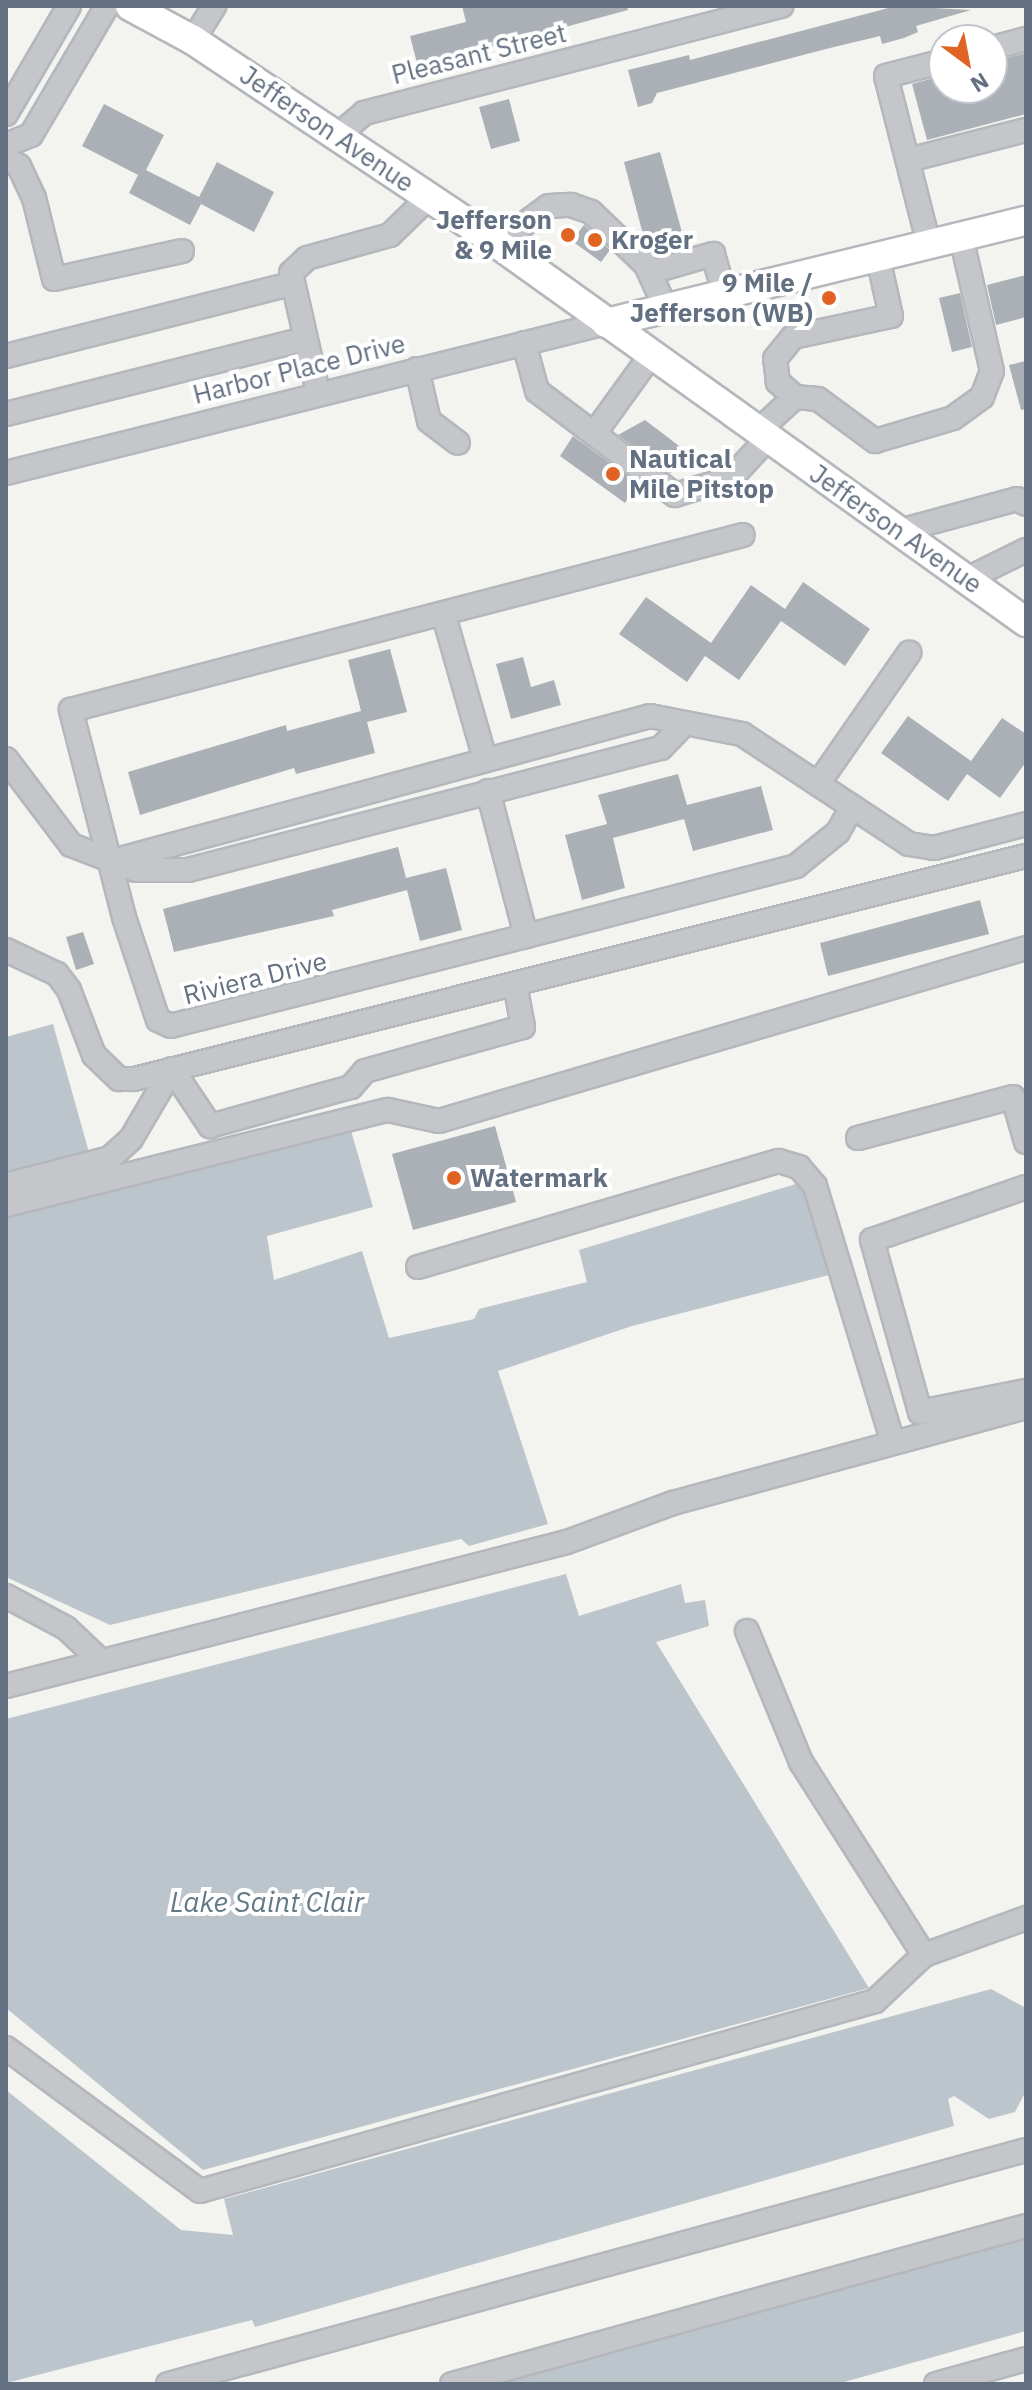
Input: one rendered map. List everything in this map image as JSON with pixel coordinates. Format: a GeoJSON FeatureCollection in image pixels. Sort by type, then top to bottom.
{"type":"FeatureCollection","features":[{"type":"Feature","properties":{"kind":"main road","name":"Jefferson Avenue"},"geometry":{"type":"LineString","coordinates":[[130,6],[193,40],[429,197],[1026,622]]}},
{"type":"Feature","properties":{"kind":"main road"},"geometry":{"type":"LineString","coordinates":[[606,323],[667,311],[1026,221]]}},
{"type":"Feature","properties":{"kind":"street"},"geometry":{"type":"LineString","coordinates":[[6,114],[13,94],[69,6]]}},
{"type":"Feature","properties":{"kind":"street"},"geometry":{"type":"LineString","coordinates":[[6,145],[31,135],[107,6]]}},
{"type":"Feature","properties":{"kind":"street"},"geometry":{"type":"LineString","coordinates":[[193,40],[214,6]]}},
{"type":"Feature","properties":{"kind":"street","name":"Pleasant Street"},"geometry":{"type":"LineString","coordinates":[[338,135],[364,113],[781,6]]}},
{"type":"Feature","properties":{"kind":"street"},"geometry":{"type":"LineString","coordinates":[[928,65],[886,76],[929,245]]}},
{"type":"Feature","properties":{"kind":"street"},"geometry":{"type":"LineString","coordinates":[[908,160],[1026,130]]}},
{"type":"Feature","properties":{"kind":"street"},"geometry":{"type":"LineString","coordinates":[[6,158],[19,166],[34,198],[54,279],[182,251]]}},
{"type":"Feature","properties":{"kind":"street"},"geometry":{"type":"LineString","coordinates":[[318,392],[290,284],[291,273],[307,258],[390,235],[429,197]]}},
{"type":"Feature","properties":{"kind":"street"},"geometry":{"type":"LineString","coordinates":[[497,244],[533,213],[571,205],[591,212],[651,272],[667,311]]}},
{"type":"Feature","properties":{"kind":"street"},"geometry":{"type":"LineString","coordinates":[[878,258],[891,316],[793,337],[775,359],[778,382],[795,397],[818,399],[875,441],[953,418],[982,397],[992,371],[961,237]]}},
{"type":"Feature","properties":{"kind":"street"},"geometry":{"type":"LineString","coordinates":[[651,272],[713,254],[725,296]]}},
{"type":"Feature","properties":{"kind":"street"},"geometry":{"type":"LineString","coordinates":[[6,356],[290,284]]}},
{"type":"Feature","properties":{"kind":"street","name":"Harbor Place Drive"},"geometry":{"type":"LineString","coordinates":[[6,473],[318,392],[606,323]]}},
{"type":"Feature","properties":{"kind":"street"},"geometry":{"type":"LineString","coordinates":[[6,414],[304,339]]}},
{"type":"Feature","properties":{"kind":"street"},"geometry":{"type":"LineString","coordinates":[[524,343],[537,391],[675,495],[731,478],[795,397]]}},
{"type":"Feature","properties":{"kind":"street"},"geometry":{"type":"LineString","coordinates":[[594,434],[651,355]]}},
{"type":"Feature","properties":{"kind":"street"},"geometry":{"type":"LineString","coordinates":[[417,369],[429,421],[458,443]]}},
{"type":"Feature","properties":{"kind":"street"},"geometry":{"type":"LineString","coordinates":[[899,531],[1017,499],[1026,504]]}},
{"type":"Feature","properties":{"kind":"street","name":"Riviera Drive"},"geometry":{"type":"LineString","coordinates":[[743,535],[444,616],[71,710],[155,1011],[171,1026],[796,866],[838,832],[851,809]]}},
{"type":"Feature","properties":{"kind":"street"},"geometry":{"type":"LineString","coordinates":[[967,579],[1026,550]]}},
{"type":"Feature","properties":{"kind":"street"},"geometry":{"type":"LineString","coordinates":[[444,616],[485,759]]}},
{"type":"Feature","properties":{"kind":"street"},"geometry":{"type":"LineString","coordinates":[[818,784],[909,653]]}},
{"type":"Feature","properties":{"kind":"street"},"geometry":{"type":"LineString","coordinates":[[112,861],[650,716],[681,727],[742,734],[885,833],[934,848],[1026,824]]}},
{"type":"Feature","properties":{"kind":"street"},"geometry":{"type":"LineString","coordinates":[[6,759],[71,845],[136,870],[188,870],[661,748],[681,727]]}},
{"type":"Feature","properties":{"kind":"street"},"geometry":{"type":"LineString","coordinates":[[488,791],[526,936]]}},
{"type":"Feature","properties":{"kind":"street"},"geometry":{"type":"LineString","coordinates":[[11,957],[41,963],[69,990],[94,1055],[109,1072],[134,1079],[1026,856]]}},
{"type":"Feature","properties":{"kind":"street"},"geometry":{"type":"LineString","coordinates":[[6,1205],[388,1110],[439,1121],[1026,948]]}},
{"type":"Feature","properties":{"kind":"street"},"geometry":{"type":"LineString","coordinates":[[172,1069],[210,1126],[351,1087],[365,1071],[523,1027],[515,984]]}},
{"type":"Feature","properties":{"kind":"street"},"geometry":{"type":"LineString","coordinates":[[6,1185],[110,1158],[131,1139],[172,1069]]}},
{"type":"Feature","properties":{"kind":"street"},"geometry":{"type":"LineString","coordinates":[[858,1138],[1019,1095],[1026,1142]]}},
{"type":"Feature","properties":{"kind":"street"},"geometry":{"type":"LineString","coordinates":[[418,1267],[779,1161],[799,1167],[815,1186],[893,1442]]}},
{"type":"Feature","properties":{"kind":"street"},"geometry":{"type":"LineString","coordinates":[[1026,1187],[872,1240],[920,1412],[1026,1391]]}},
{"type":"Feature","properties":{"kind":"street"},"geometry":{"type":"LineString","coordinates":[[6,1686],[567,1542],[673,1503],[1026,1407]]}},
{"type":"Feature","properties":{"kind":"street"},"geometry":{"type":"LineString","coordinates":[[857,1452],[884,1413]]}},
{"type":"Feature","properties":{"kind":"street"},"geometry":{"type":"LineString","coordinates":[[6,1596],[66,1628],[101,1661]]}},
{"type":"Feature","properties":{"kind":"street"},"geometry":{"type":"LineString","coordinates":[[747,1631],[801,1762],[924,1955]]}},
{"type":"Feature","properties":{"kind":"street"},"geometry":{"type":"LineString","coordinates":[[6,2048],[200,2191],[875,2001],[924,1955],[1026,1918]]}},
{"type":"Feature","properties":{"kind":"street"},"geometry":{"type":"LineString","coordinates":[[168,2384],[1026,2150]]}},
{"type":"Feature","properties":{"kind":"street"},"geometry":{"type":"LineString","coordinates":[[452,2384],[1026,2226]]}},
{"type":"Feature","properties":{"kind":"street"},"geometry":{"type":"LineString","coordinates":[[936,2384],[1026,2359]]}},
{"type":"Feature","properties":{"kind":"water"},"geometry":{"type":"Polygon","coordinates":[[[53,1024],[90,1156],[6,1177],[6,1037],[53,1024]]]}},
{"type":"Feature","properties":{"kind":"water"},"geometry":{"type":"Polygon","coordinates":[[[350,1127],[373,1207],[267,1236],[274,1280],[362,1251],[389,1338],[474,1319],[479,1309],[587,1282],[579,1250],[806,1181],[829,1275],[632,1326],[498,1371],[548,1524],[469,1546],[461,1539],[110,1625],[6,1577],[6,1212],[350,1127]]]}},
{"type":"Feature","properties":{"kind":"water","name":"Lake Saint Clair"},"geometry":{"type":"Polygon","coordinates":[[[566,1574],[579,1616],[681,1584],[685,1603],[705,1600],[709,1626],[656,1642],[869,1988],[203,2170],[6,2008],[6,1719],[566,1574]]]}},
{"type":"Feature","properties":{"kind":"water"},"geometry":{"type":"Polygon","coordinates":[[[991,1989],[1026,2008],[1026,2091],[1015,2112],[989,2119],[954,2096],[948,2099],[954,2126],[255,2327],[252,2320],[6,2383],[6,2090],[181,2230],[233,2235],[224,2199],[991,1989]]]}},
{"type":"Feature","properties":{"kind":"water"},"geometry":{"type":"Polygon","coordinates":[[[1026,2238],[1026,2331],[837,2384],[486,2384],[1026,2238]]]}},
{"type":"Feature","properties":{"kind":"building"},"geometry":{"type":"Polygon","coordinates":[[[462,6],[627,6],[628,10],[418,67],[410,36],[466,22],[462,6]]]}},
{"type":"Feature","properties":{"kind":"building"},"geometry":{"type":"Polygon","coordinates":[[[896,6],[971,10],[916,26],[918,32],[904,38],[882,44],[880,36],[830,48],[657,93],[652,103],[638,107],[628,70],[689,55],[690,60],[896,6]]]}},
{"type":"Feature","properties":{"kind":"building"},"geometry":{"type":"Polygon","coordinates":[[[1026,53],[1026,114],[927,140],[912,84],[928,80],[928,104],[1008,104],[1008,58],[1026,53]]]}},
{"type":"Feature","properties":{"kind":"building"},"geometry":{"type":"Polygon","coordinates":[[[509,99],[520,141],[491,149],[479,107],[509,99]]]}},
{"type":"Feature","properties":{"kind":"building"},"geometry":{"type":"Polygon","coordinates":[[[104,104],[164,135],[146,170],[199,197],[217,162],[274,192],[254,232],[201,204],[190,225],[129,193],[138,175],[82,146],[104,104]]]}},
{"type":"Feature","properties":{"kind":"building"},"geometry":{"type":"Polygon","coordinates":[[[660,152],[686,247],[656,256],[646,246],[624,162],[660,152]]]}},
{"type":"Feature","properties":{"kind":"building"},"geometry":{"type":"Polygon","coordinates":[[[584,225],[610,250],[601,262],[572,241],[584,225]]]}},
{"type":"Feature","properties":{"kind":"building"},"geometry":{"type":"Polygon","coordinates":[[[1026,275],[1026,317],[996,325],[987,285],[1026,275]]]}},
{"type":"Feature","properties":{"kind":"building"},"geometry":{"type":"Polygon","coordinates":[[[960,293],[972,347],[952,352],[939,298],[960,293]]]}},
{"type":"Feature","properties":{"kind":"building"},"geometry":{"type":"Polygon","coordinates":[[[1026,361],[1026,409],[1021,410],[1009,365],[1026,361]]]}},
{"type":"Feature","properties":{"kind":"building"},"geometry":{"type":"Polygon","coordinates":[[[645,420],[695,458],[670,473],[618,435],[645,420]]]}},
{"type":"Feature","properties":{"kind":"building"},"geometry":{"type":"Polygon","coordinates":[[[573,436],[638,484],[625,503],[560,456],[573,436]]]}},
{"type":"Feature","properties":{"kind":"building"},"geometry":{"type":"Polygon","coordinates":[[[803,582],[870,629],[845,666],[781,621],[739,680],[705,656],[687,682],[619,634],[646,597],[711,643],[751,585],[785,609],[803,582]]]}},
{"type":"Feature","properties":{"kind":"building"},"geometry":{"type":"Polygon","coordinates":[[[390,649],[407,712],[367,722],[375,753],[296,774],[294,768],[140,815],[128,772],[286,725],[287,731],[361,711],[348,660],[390,649]]]}},
{"type":"Feature","properties":{"kind":"building"},"geometry":{"type":"Polygon","coordinates":[[[523,657],[531,687],[554,680],[561,705],[511,719],[496,664],[523,657]]]}},
{"type":"Feature","properties":{"kind":"building"},"geometry":{"type":"Polygon","coordinates":[[[908,716],[971,761],[1002,718],[1026,734],[1026,762],[1000,798],[967,774],[948,801],[881,753],[908,716]]]}},
{"type":"Feature","properties":{"kind":"building"},"geometry":{"type":"Polygon","coordinates":[[[678,774],[687,805],[761,786],[773,830],[693,851],[684,819],[613,838],[625,888],[582,900],[565,835],[607,824],[598,795],[678,774]]]}},
{"type":"Feature","properties":{"kind":"building"},"geometry":{"type":"Polygon","coordinates":[[[398,847],[406,878],[446,868],[462,930],[420,941],[407,890],[332,910],[334,916],[174,952],[163,909],[398,847]]]}},
{"type":"Feature","properties":{"kind":"building"},"geometry":{"type":"Polygon","coordinates":[[[980,900],[989,934],[828,976],[820,943],[980,900]]]}},
{"type":"Feature","properties":{"kind":"building"},"geometry":{"type":"Polygon","coordinates":[[[83,932],[94,964],[76,970],[66,937],[83,932]]]}},
{"type":"Feature","properties":{"kind":"building","name":"Watermark"},"geometry":{"type":"Polygon","coordinates":[[[495,1126],[516,1202],[413,1230],[392,1154],[495,1126]]]}},
{"type":"Feature","properties":{"kind":"place","name":"Jefferson & 9 Mile"},"geometry":{"type":"Point","coordinates":[568,235]}},
{"type":"Feature","properties":{"kind":"place","name":"Kroger"},"geometry":{"type":"Point","coordinates":[595,240]}},
{"type":"Feature","properties":{"kind":"place","name":"9 Mile / Jefferson (WB)"},"geometry":{"type":"Point","coordinates":[829,298]}},
{"type":"Feature","properties":{"kind":"place","name":"Nautical Mile Pitstop"},"geometry":{"type":"Point","coordinates":[613,474]}},
{"type":"Feature","properties":{"kind":"place","name":"Watermark"},"geometry":{"type":"Point","coordinates":[454,1178]}}]}
